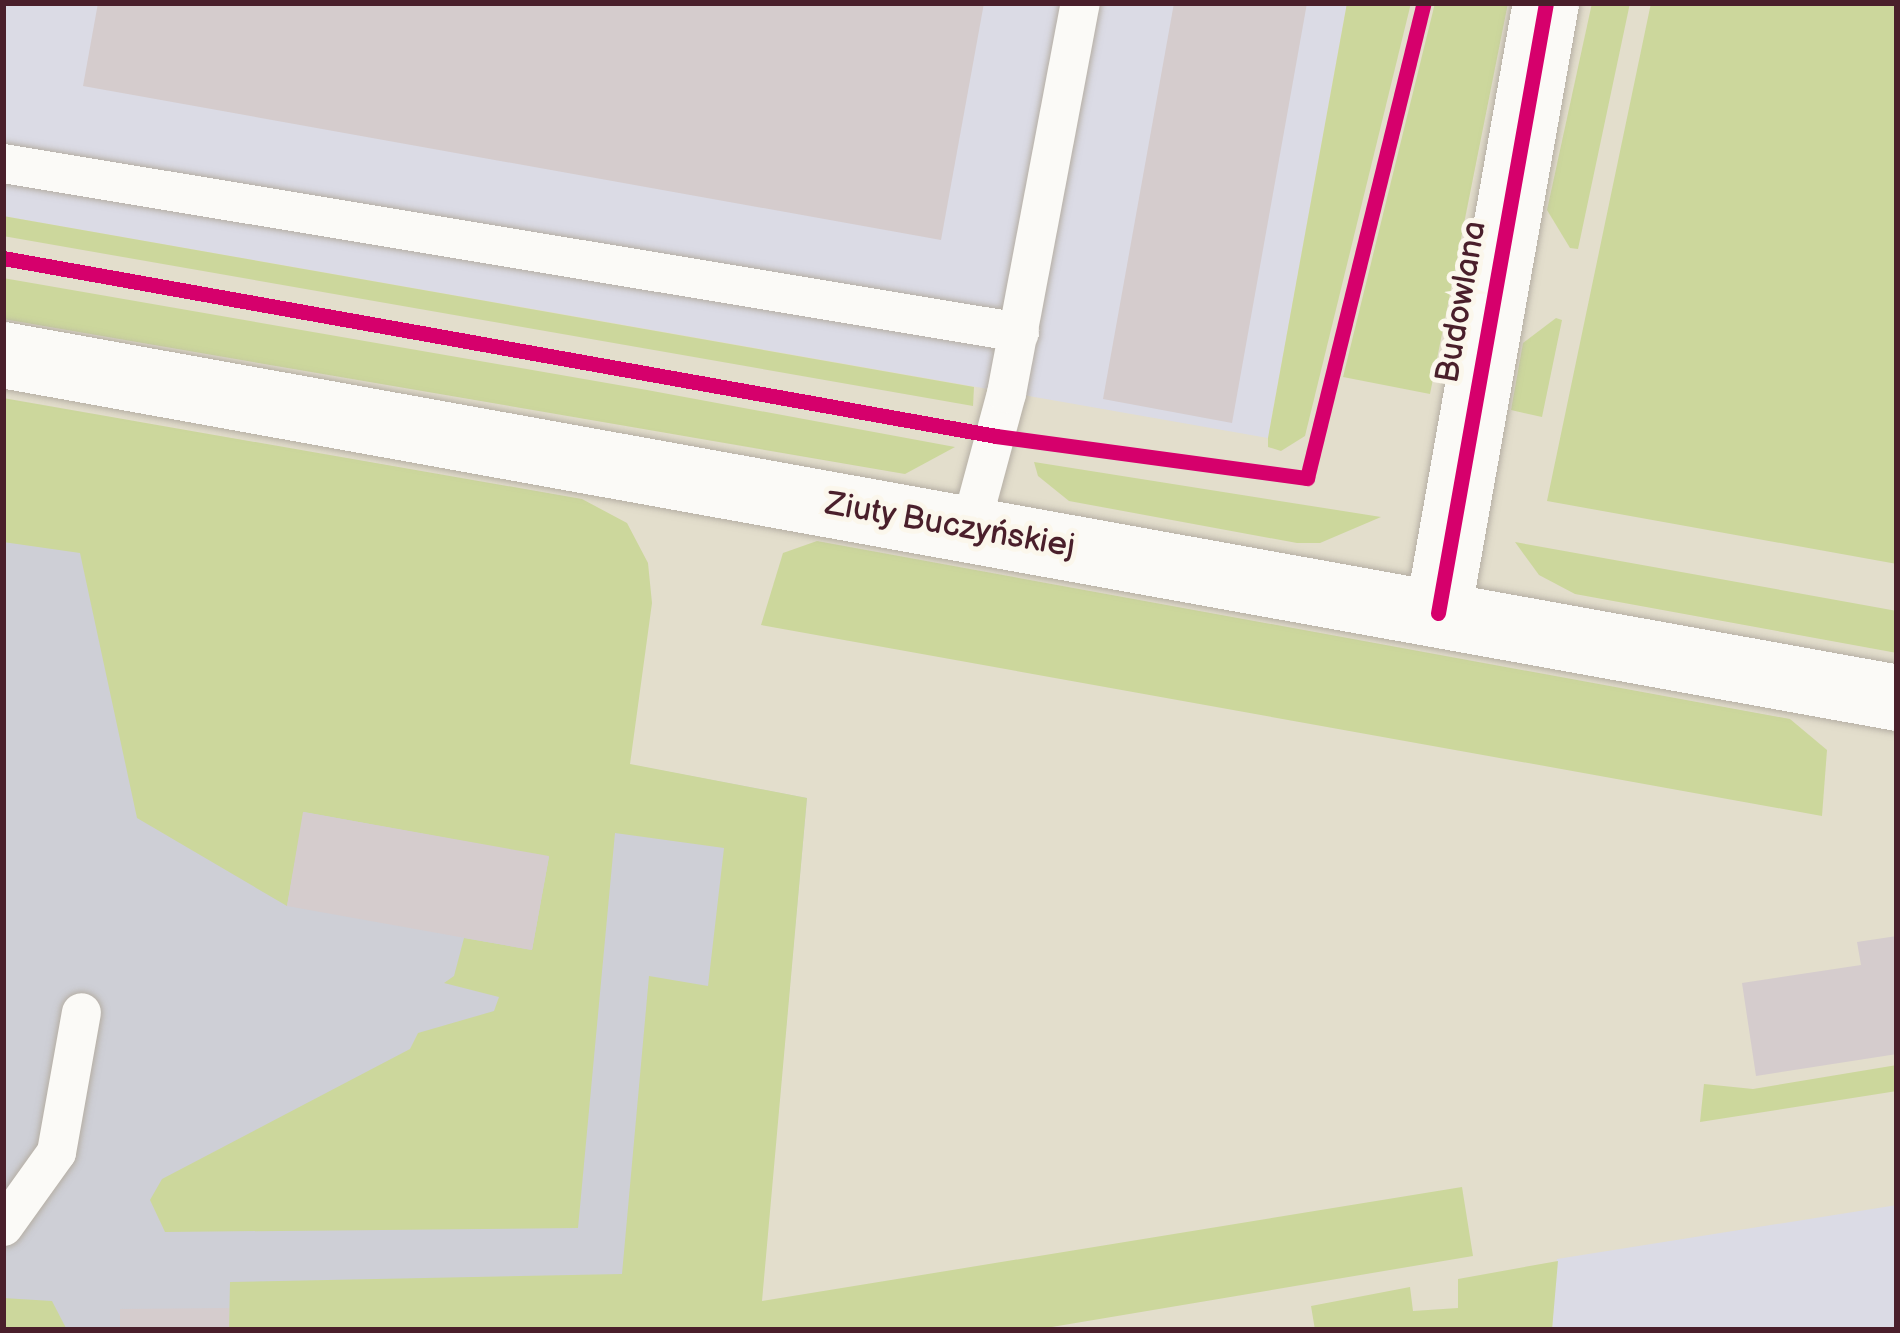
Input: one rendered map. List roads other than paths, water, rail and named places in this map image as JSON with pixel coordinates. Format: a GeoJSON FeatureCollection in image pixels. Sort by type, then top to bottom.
{"type":"FeatureCollection","features":[{"type":"Feature","properties":{"kind":"main road","name":"Budowlana"},"geometry":{"type":"LineString","coordinates":[[1438,613],[1546,3]]}},
{"type":"Feature","properties":{"kind":"main road","name":"Ziuty Buczyńskiej"},"geometry":{"type":"LineString","coordinates":[[3,355],[1897,698]]}},
{"type":"Feature","properties":{"kind":"lane"},"geometry":{"type":"LineString","coordinates":[[969,530],[1019,332],[1080,3]]}},
{"type":"Feature","properties":{"kind":"lane"},"geometry":{"type":"LineString","coordinates":[[3,163],[1019,332]]}},
{"type":"Feature","properties":{"kind":"lane"},"geometry":{"type":"LineString","coordinates":[[3,1226],[56,1152],[81,1012]]}}]}
